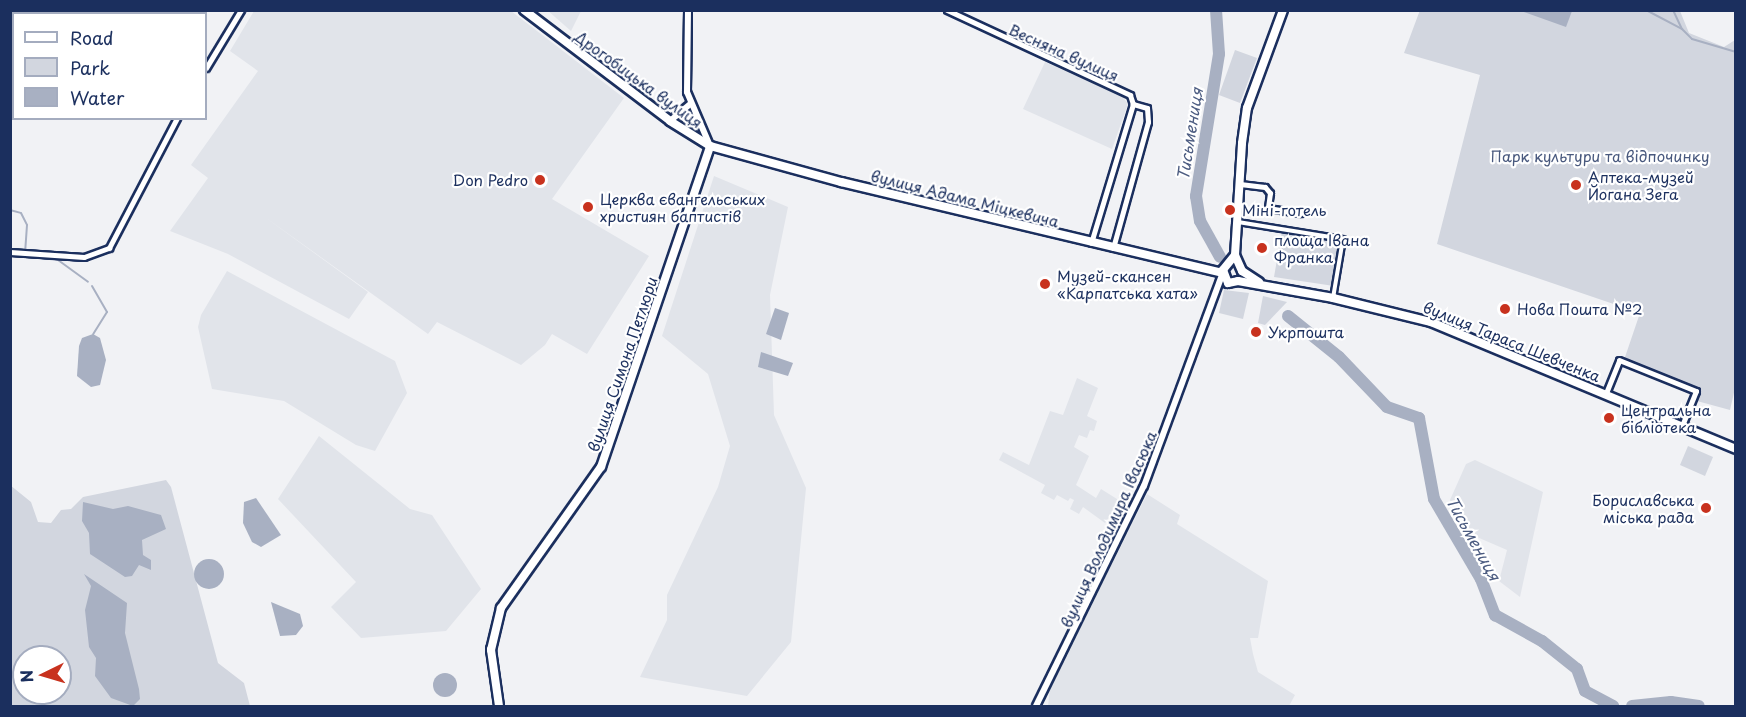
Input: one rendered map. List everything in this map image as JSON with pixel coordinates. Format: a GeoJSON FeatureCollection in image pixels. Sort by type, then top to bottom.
{"type":"FeatureCollection","features":[{"type":"Feature","properties":{"kind":"main road","name":"Дрогобицька вулиця"},"geometry":{"type":"LineString","coordinates":[[524,10],[670,121],[710,146]]}},
{"type":"Feature","properties":{"kind":"main road"},"geometry":{"type":"LineString","coordinates":[[1270,286],[1253,280],[1240,268],[1235,255],[1247,108],[1283,10]]}},
{"type":"Feature","properties":{"kind":"main road","name":"вулиця Адама Міцкевича"},"geometry":{"type":"LineString","coordinates":[[710,146],[1091,243],[1220,273]]}},
{"type":"Feature","properties":{"kind":"main road","name":"вулиця Симона Петлюри"},"geometry":{"type":"LineString","coordinates":[[499,706],[490,657],[501,608],[601,467],[710,146]]}},
{"type":"Feature","properties":{"kind":"main road"},"geometry":{"type":"LineString","coordinates":[[1235,255],[1220,273],[1228,283],[1238,281],[1270,286]]}},
{"type":"Feature","properties":{"kind":"main road"},"geometry":{"type":"LineString","coordinates":[[1227,265],[1240,268]]}},
{"type":"Feature","properties":{"kind":"main road"},"geometry":{"type":"LineString","coordinates":[[1238,281],[1240,268]]}},
{"type":"Feature","properties":{"kind":"main road","name":"вулиця Тараса Шевченка"},"geometry":{"type":"LineString","coordinates":[[1270,286],[1333,298],[1431,322],[1736,449]]}},
{"type":"Feature","properties":{"kind":"street"},"geometry":{"type":"LineString","coordinates":[[207,66],[242,10]]}},
{"type":"Feature","properties":{"kind":"street"},"geometry":{"type":"LineString","coordinates":[[688,10],[684,76],[690,104],[710,146]]}},
{"type":"Feature","properties":{"kind":"street","name":"Весняна вулиця"},"geometry":{"type":"LineString","coordinates":[[947,10],[1130,95],[1134,104],[1147,108],[1148,122],[1113,248]]}},
{"type":"Feature","properties":{"kind":"street"},"geometry":{"type":"LineString","coordinates":[[670,121],[690,104]]}},
{"type":"Feature","properties":{"kind":"street"},"geometry":{"type":"LineString","coordinates":[[1091,243],[1134,104]]}},
{"type":"Feature","properties":{"kind":"street"},"geometry":{"type":"LineString","coordinates":[[10,252],[84,257],[109,248],[176,120]]}},
{"type":"Feature","properties":{"kind":"street"},"geometry":{"type":"LineString","coordinates":[[1240,184],[1266,187],[1270,193],[1268,208],[1302,213]]}},
{"type":"Feature","properties":{"kind":"street"},"geometry":{"type":"LineString","coordinates":[[1237,222],[1343,239],[1333,298]]}},
{"type":"Feature","properties":{"kind":"street"},"geometry":{"type":"LineString","coordinates":[[1217,290],[1220,273]]}},
{"type":"Feature","properties":{"kind":"street"},"geometry":{"type":"LineString","coordinates":[[1217,290],[1228,283]]}},
{"type":"Feature","properties":{"kind":"street","name":"вулиця Володимира Івасюка"},"geometry":{"type":"LineString","coordinates":[[1036,706],[1144,486],[1217,290]]}},
{"type":"Feature","properties":{"kind":"street"},"geometry":{"type":"LineString","coordinates":[[1606,393],[1619,360],[1696,391],[1682,425]]}},
{"type":"Feature","properties":{"kind":"shaded area"},"geometry":{"type":"Polygon","coordinates":[[[547,10],[581,10],[581,11],[571,31],[547,10]]]}},
{"type":"Feature","properties":{"kind":"shaded area"},"geometry":{"type":"Polygon","coordinates":[[[254,11],[511,11],[624,98],[552,199],[649,256],[587,354],[552,334],[545,345],[521,365],[437,322],[428,334],[262,215],[368,292],[349,319],[228,254],[170,231],[208,178],[191,165],[258,71],[230,51],[254,11]]]}},
{"type":"Feature","properties":{"kind":"shaded area"},"geometry":{"type":"Polygon","coordinates":[[[1045,62],[1122,96],[1128,104],[1112,149],[1023,109],[1045,62]]]}},
{"type":"Feature","properties":{"kind":"shaded area"},"geometry":{"type":"Polygon","coordinates":[[[714,176],[788,207],[770,295],[774,415],[806,488],[791,642],[747,696],[640,677],[667,620],[667,595],[718,487],[730,446],[708,374],[662,336],[714,176]]]}},
{"type":"Feature","properties":{"kind":"shaded area"},"geometry":{"type":"Polygon","coordinates":[[[227,271],[395,361],[407,393],[375,451],[356,445],[284,401],[212,389],[198,327],[201,315],[227,271]]]}},
{"type":"Feature","properties":{"kind":"shaded area"},"geometry":{"type":"Polygon","coordinates":[[[1077,378],[1098,388],[1087,416],[1097,421],[1094,431],[1090,430],[1087,438],[1079,435],[1074,447],[1089,456],[1076,485],[1096,498],[1101,489],[1125,504],[1120,514],[1114,510],[1105,523],[1083,507],[1079,514],[1070,509],[1074,500],[1070,498],[1068,501],[1057,495],[1054,500],[1041,493],[1045,485],[999,460],[1003,452],[1029,465],[1050,411],[1063,415],[1077,378]]]}},
{"type":"Feature","properties":{"kind":"shaded area"},"geometry":{"type":"Polygon","coordinates":[[[319,436],[410,509],[432,515],[481,589],[446,631],[361,638],[331,607],[356,582],[278,499],[319,436]]]}},
{"type":"Feature","properties":{"kind":"shaded area"},"geometry":{"type":"Polygon","coordinates":[[[1475,460],[1543,492],[1520,597],[1499,581],[1507,550],[1463,531],[1450,500],[1466,464],[1475,460]]]}},
{"type":"Feature","properties":{"kind":"shaded area"},"geometry":{"type":"Polygon","coordinates":[[[1147,494],[1180,515],[1177,524],[1268,581],[1258,638],[1250,638],[1258,672],[1295,695],[1289,706],[1048,706],[1050,688],[1147,494]]]}},
{"type":"Feature","properties":{"kind":"green space","name":"Парк культури та відпочинку"},"geometry":{"type":"Polygon","coordinates":[[[1420,10],[1680,11],[1689,33],[1724,47],[1735,40],[1736,384],[1730,410],[1697,401],[1698,394],[1623,363],[1640,313],[1437,244],[1480,75],[1404,53],[1420,10]]]}},
{"type":"Feature","properties":{"kind":"green space"},"geometry":{"type":"Polygon","coordinates":[[[1235,50],[1257,58],[1240,103],[1219,95],[1235,50]]]}},
{"type":"Feature","properties":{"kind":"green space"},"geometry":{"type":"Polygon","coordinates":[[[1282,231],[1341,241],[1334,286],[1274,277],[1282,231]]]}},
{"type":"Feature","properties":{"kind":"green space"},"geometry":{"type":"Polygon","coordinates":[[[1224,290],[1249,293],[1243,319],[1219,313],[1224,290]]]}},
{"type":"Feature","properties":{"kind":"green space"},"geometry":{"type":"Polygon","coordinates":[[[1263,296],[1287,302],[1265,325],[1258,323],[1263,296]]]}},
{"type":"Feature","properties":{"kind":"green space"},"geometry":{"type":"Polygon","coordinates":[[[1688,446],[1713,457],[1705,476],[1680,465],[1688,446]]]}},
{"type":"Feature","properties":{"kind":"green space"},"geometry":{"type":"Polygon","coordinates":[[[166,480],[171,487],[218,663],[244,683],[250,706],[11,706],[10,485],[31,502],[38,522],[51,523],[61,510],[71,509],[83,497],[166,480]]]}},
{"type":"Feature","properties":{"kind":"water"},"geometry":{"type":"Polygon","coordinates":[[[1521,11],[1572,11],[1566,27],[1521,11]]]}},
{"type":"Feature","properties":{"kind":"water"},"geometry":{"type":"Polygon","coordinates":[[[775,308],[789,313],[781,340],[766,334],[775,308]]]}},
{"type":"Feature","properties":{"kind":"water"},"geometry":{"type":"Polygon","coordinates":[[[93,334],[100,338],[106,360],[100,385],[91,387],[77,376],[79,346],[82,338],[93,334]]]}},
{"type":"Feature","properties":{"kind":"water"},"geometry":{"type":"Polygon","coordinates":[[[761,352],[793,363],[788,376],[758,367],[761,352]]]}},
{"type":"Feature","properties":{"kind":"water"},"geometry":{"type":"Polygon","coordinates":[[[256,498],[281,535],[261,547],[252,542],[243,523],[244,502],[256,498]]]}},
{"type":"Feature","properties":{"kind":"water"},"geometry":{"type":"Polygon","coordinates":[[[83,502],[113,509],[128,506],[161,515],[166,529],[142,540],[143,555],[151,560],[151,570],[139,565],[132,576],[125,577],[90,554],[89,533],[82,521],[83,502]]]}},
{"type":"Feature","properties":{"kind":"water"},"geometry":{"type":"Polygon","coordinates":[[[209,559],[219,564],[224,574],[219,584],[209,589],[199,584],[194,574],[199,564],[209,559]]]}},
{"type":"Feature","properties":{"kind":"water"},"geometry":{"type":"Polygon","coordinates":[[[84,574],[127,603],[125,633],[140,699],[133,706],[111,698],[95,676],[96,658],[89,647],[85,610],[91,586],[84,574]]]}},
{"type":"Feature","properties":{"kind":"water"},"geometry":{"type":"Polygon","coordinates":[[[271,602],[300,614],[303,626],[296,635],[280,636],[271,602]]]}},
{"type":"Feature","properties":{"kind":"water"},"geometry":{"type":"Polygon","coordinates":[[[445,673],[454,676],[457,685],[454,694],[445,697],[436,694],[433,685],[436,676],[445,673]]]}},
{"type":"Feature","properties":{"kind":"waterway","name":"Тисьмениця"},"geometry":{"type":"LineString","coordinates":[[1216,10],[1219,54],[1196,196],[1200,221],[1220,257]]}},
{"type":"Feature","properties":{"kind":"waterway"},"geometry":{"type":"LineString","coordinates":[[1646,10],[1682,29],[1692,39],[1736,52]]}},
{"type":"Feature","properties":{"kind":"waterway"},"geometry":{"type":"LineString","coordinates":[[1673,10],[1682,29]]}},
{"type":"Feature","properties":{"kind":"waterway"},"geometry":{"type":"LineString","coordinates":[[10,210],[21,213],[27,225],[25,256],[58,260],[88,282]]}},
{"type":"Feature","properties":{"kind":"waterway"},"geometry":{"type":"LineString","coordinates":[[92,286],[107,312],[93,334]]}},
{"type":"Feature","properties":{"kind":"waterway","name":"Тисьмениця"},"geometry":{"type":"LineString","coordinates":[[1288,316],[1339,357],[1387,407],[1419,418],[1434,499],[1481,579],[1495,615],[1542,641],[1577,669],[1585,691],[1613,706]]}},
{"type":"Feature","properties":{"kind":"waterway","name":"Тисьмениця"},"geometry":{"type":"LineString","coordinates":[[1632,706],[1671,702],[1699,706]]}},
{"type":"Feature","properties":{"kind":"place","name":"Don Pedro"},"geometry":{"type":"Point","coordinates":[540,180]}},
{"type":"Feature","properties":{"kind":"place","name":"Аптека-музей Йогана Зега"},"geometry":{"type":"Point","coordinates":[1576,185]}},
{"type":"Feature","properties":{"kind":"place","name":"Церква євангельських християн баптистів"},"geometry":{"type":"Point","coordinates":[588,207]}},
{"type":"Feature","properties":{"kind":"place","name":"Міні-готель"},"geometry":{"type":"Point","coordinates":[1230,210]}},
{"type":"Feature","properties":{"kind":"place","name":"площа Івана Франка"},"geometry":{"type":"Point","coordinates":[1262,248]}},
{"type":"Feature","properties":{"kind":"place","name":"Музей-скансен «Карпатська хата»"},"geometry":{"type":"Point","coordinates":[1045,284]}},
{"type":"Feature","properties":{"kind":"place","name":"Нова Пошта №2"},"geometry":{"type":"Point","coordinates":[1505,309]}},
{"type":"Feature","properties":{"kind":"place","name":"Укрпошта"},"geometry":{"type":"Point","coordinates":[1256,332]}},
{"type":"Feature","properties":{"kind":"place","name":"Центральна бібліотека"},"geometry":{"type":"Point","coordinates":[1609,418]}},
{"type":"Feature","properties":{"kind":"place","name":"Бориславська міська рада"},"geometry":{"type":"Point","coordinates":[1706,508]}}]}
